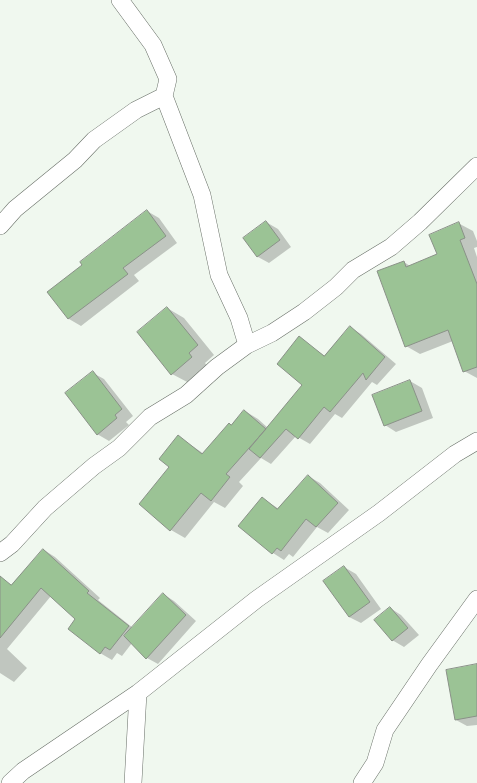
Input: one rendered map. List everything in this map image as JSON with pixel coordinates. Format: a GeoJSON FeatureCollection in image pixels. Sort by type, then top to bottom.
{"type":"FeatureCollection","features":[{"type":"Feature","properties":{"kind":"street"},"geometry":{"type":"LineString","coordinates":[[120,0],[153,45],[168,79],[164,96],[202,196],[219,275],[238,318],[247,345]]}},
{"type":"Feature","properties":{"kind":"street"},"geometry":{"type":"LineString","coordinates":[[0,226],[15,209],[75,160],[94,140],[136,110],[164,96]]}},
{"type":"Feature","properties":{"kind":"street"},"geometry":{"type":"LineString","coordinates":[[0,553],[12,544],[45,508],[94,466],[119,448],[150,417],[186,395],[211,372],[247,345],[272,333],[304,312],[353,270],[391,247],[420,222],[477,166]]}},
{"type":"Feature","properties":{"kind":"street"},"geometry":{"type":"LineString","coordinates":[[10,783],[23,771],[138,693],[257,599],[379,513],[455,454],[477,441]]}},
{"type":"Feature","properties":{"kind":"street"},"geometry":{"type":"LineString","coordinates":[[362,783],[375,763],[385,730],[477,598]]}},
{"type":"Feature","properties":{"kind":"street"},"geometry":{"type":"LineString","coordinates":[[133,783],[138,693]]}},
{"type":"Feature","properties":{"kind":"building"},"geometry":{"type":"Polygon","coordinates":[[[147,210],[166,236],[123,268],[128,274],[68,319],[47,292],[82,265],[80,262],[147,210]]]}},
{"type":"Feature","properties":{"kind":"building"},"geometry":{"type":"Polygon","coordinates":[[[266,221],[280,240],[257,257],[243,238],[266,221]]]}},
{"type":"Feature","properties":{"kind":"building"},"geometry":{"type":"Polygon","coordinates":[[[459,222],[465,238],[460,240],[477,284],[477,367],[463,372],[448,330],[405,347],[377,271],[404,261],[406,267],[437,254],[429,235],[459,222]]]}},
{"type":"Feature","properties":{"kind":"building"},"geometry":{"type":"Polygon","coordinates":[[[167,307],[198,345],[189,353],[192,357],[171,375],[137,332],[167,307]]]}},
{"type":"Feature","properties":{"kind":"building"},"geometry":{"type":"Polygon","coordinates":[[[350,326],[385,357],[366,380],[363,373],[330,412],[324,407],[298,439],[286,429],[260,458],[249,449],[302,385],[277,364],[299,336],[324,356],[350,326]]]}},
{"type":"Feature","properties":{"kind":"building"},"geometry":{"type":"Polygon","coordinates":[[[93,371],[122,409],[115,415],[117,418],[97,435],[65,393],[93,371]]]}},
{"type":"Feature","properties":{"kind":"building"},"geometry":{"type":"Polygon","coordinates":[[[410,380],[422,411],[384,426],[372,395],[410,380]]]}},
{"type":"Feature","properties":{"kind":"building"},"geometry":{"type":"Polygon","coordinates":[[[244,410],[266,429],[226,474],[230,477],[211,501],[201,493],[170,531],[139,504],[169,467],[159,459],[178,435],[202,454],[229,423],[231,425],[244,410]]]}},
{"type":"Feature","properties":{"kind":"building"},"geometry":{"type":"Polygon","coordinates":[[[308,475],[338,503],[316,527],[306,519],[281,551],[277,548],[272,554],[238,526],[262,497],[277,509],[308,475]]]}},
{"type":"Feature","properties":{"kind":"building"},"geometry":{"type":"Polygon","coordinates":[[[43,549],[89,591],[87,593],[129,626],[110,650],[105,647],[100,654],[68,629],[75,619],[41,588],[0,638],[0,576],[11,585],[43,549]]]}},
{"type":"Feature","properties":{"kind":"building"},"geometry":{"type":"Polygon","coordinates":[[[344,566],[370,602],[349,617],[323,581],[344,566]]]}},
{"type":"Feature","properties":{"kind":"building"},"geometry":{"type":"Polygon","coordinates":[[[163,593],[186,615],[146,659],[124,636],[163,593]]]}},
{"type":"Feature","properties":{"kind":"building"},"geometry":{"type":"Polygon","coordinates":[[[390,607],[408,628],[392,641],[374,620],[390,607]]]}},
{"type":"Feature","properties":{"kind":"building"},"geometry":{"type":"Polygon","coordinates":[[[477,664],[477,716],[455,720],[446,670],[477,664]]]}}]}
